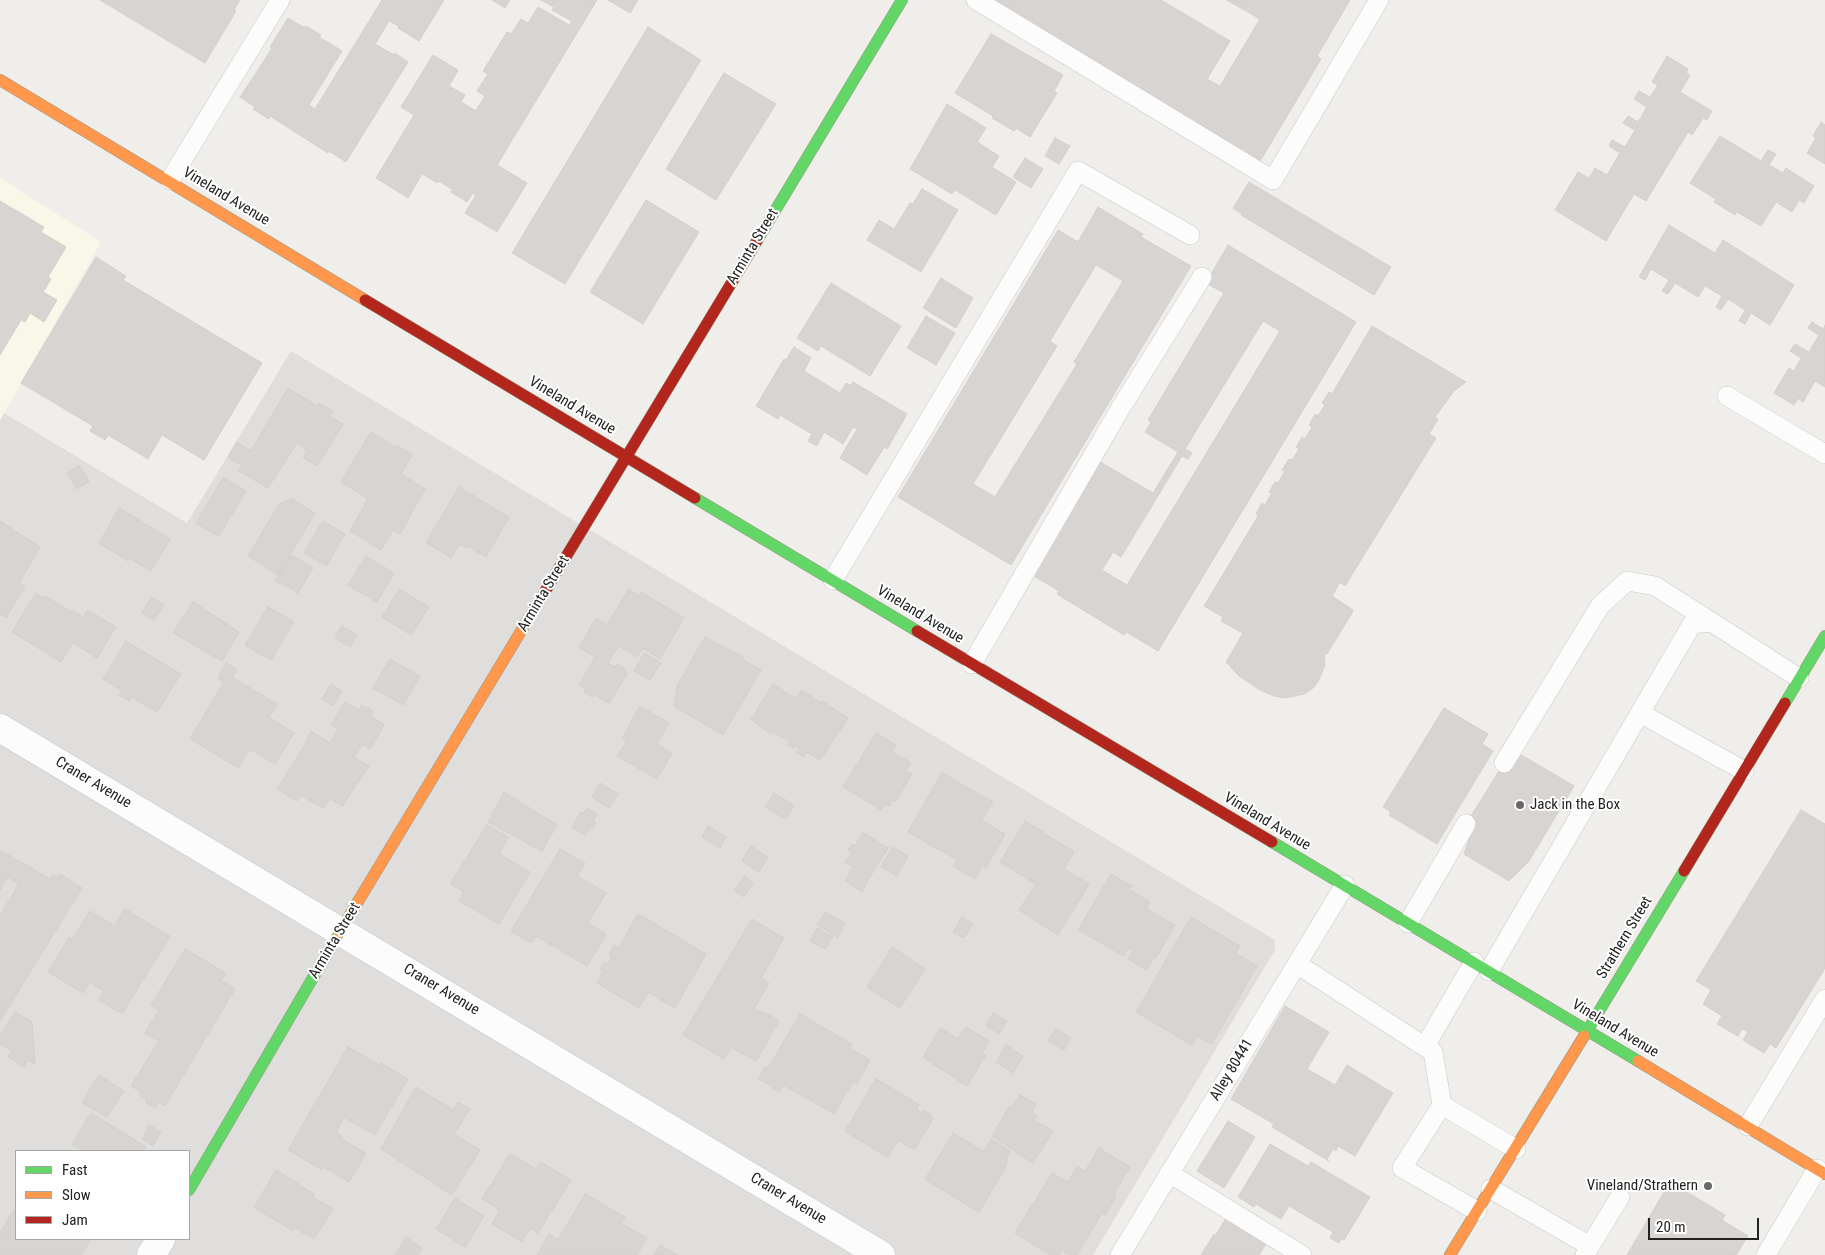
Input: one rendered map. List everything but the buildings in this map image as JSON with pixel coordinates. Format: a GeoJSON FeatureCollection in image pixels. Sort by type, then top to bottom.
{"type":"FeatureCollection","features":[{"type":"Feature","properties":{"kind":"main road","name":"Arminta Street"},"geometry":{"type":"LineString","coordinates":[[190,1188],[341,930],[902,0]]}},
{"type":"Feature","properties":{"kind":"main road","name":"Vineland Avenue"},"geometry":{"type":"LineString","coordinates":[[0,80],[170,180],[627,457],[1821,1171]]}},
{"type":"Feature","properties":{"kind":"main road","name":"Strathern Street"},"geometry":{"type":"LineString","coordinates":[[1450,1255],[1516,1149],[1825,636]]}},
{"type":"Feature","properties":{"kind":"street","name":"Craner Avenue"},"geometry":{"type":"LineString","coordinates":[[0,728],[341,930],[882,1255]]}},
{"type":"Feature","properties":{"kind":"street"},"geometry":{"type":"LineString","coordinates":[[151,1255],[159,1240]]}},
{"type":"Feature","properties":{"kind":"lane"},"geometry":{"type":"LineString","coordinates":[[170,180],[280,0]]}},
{"type":"Feature","properties":{"kind":"lane"},"geometry":{"type":"LineString","coordinates":[[976,0],[1273,180],[1379,0]]}},
{"type":"Feature","properties":{"kind":"lane"},"geometry":{"type":"LineString","coordinates":[[833,580],[1078,171],[1190,235]]}},
{"type":"Feature","properties":{"kind":"lane"},"geometry":{"type":"LineString","coordinates":[[972,664],[1120,409],[1202,276]]}},
{"type":"Feature","properties":{"kind":"lane"},"geometry":{"type":"LineString","coordinates":[[1727,396],[1825,454]]}},
{"type":"Feature","properties":{"kind":"lane"},"geometry":{"type":"LineString","coordinates":[[1504,763],[1600,606],[1628,581],[1655,586],[1799,678]]}},
{"type":"Feature","properties":{"kind":"lane"},"geometry":{"type":"LineString","coordinates":[[1425,1046],[1481,967],[1640,713],[1692,624],[1710,622]]}},
{"type":"Feature","properties":{"kind":"lane"},"geometry":{"type":"LineString","coordinates":[[1640,713],[1744,771]]}},
{"type":"Feature","properties":{"kind":"lane"},"geometry":{"type":"LineString","coordinates":[[1408,923],[1466,824]]}},
{"type":"Feature","properties":{"kind":"lane","name":"Alley 80441"},"geometry":{"type":"LineString","coordinates":[[1120,1255],[1345,885]]}},
{"type":"Feature","properties":{"kind":"lane"},"geometry":{"type":"LineString","coordinates":[[1297,964],[1433,1052],[1442,1105],[1402,1168],[1477,1212]]}},
{"type":"Feature","properties":{"kind":"lane"},"geometry":{"type":"LineString","coordinates":[[1748,1126],[1825,1000]]}},
{"type":"Feature","properties":{"kind":"lane"},"geometry":{"type":"LineString","coordinates":[[1442,1105],[1516,1149]]}},
{"type":"Feature","properties":{"kind":"lane"},"geometry":{"type":"LineString","coordinates":[[1766,1255],[1821,1171]]}},
{"type":"Feature","properties":{"kind":"lane"},"geometry":{"type":"LineString","coordinates":[[1169,1173],[1302,1255]]}},
{"type":"Feature","properties":{"kind":"lane"},"geometry":{"type":"LineString","coordinates":[[1491,1189],[1588,1251],[1620,1197]]}},
{"type":"Feature","properties":{"kind":"shaded area"},"geometry":{"type":"Polygon","coordinates":[[[0,178],[101,242],[0,420],[0,178]]]}},
{"type":"Feature","properties":{"kind":"shaded area"},"geometry":{"type":"Polygon","coordinates":[[[291,351],[1275,940],[1275,950],[1093,1255],[0,1255],[0,420],[4,413],[187,523],[291,351]]]}},
{"type":"Feature","properties":{"kind":"traffic: fast"},"geometry":{"type":"LineString","coordinates":[[758,239],[902,0]]}},
{"type":"Feature","properties":{"kind":"traffic: fast"},"geometry":{"type":"LineString","coordinates":[[695,498],[917,631]]}},
{"type":"Feature","properties":{"kind":"traffic: fast"},"geometry":{"type":"LineString","coordinates":[[1785,703],[1825,636]]}},
{"type":"Feature","properties":{"kind":"traffic: fast"},"geometry":{"type":"LineString","coordinates":[[1272,842],[1638,1061]]}},
{"type":"Feature","properties":{"kind":"traffic: fast"},"geometry":{"type":"LineString","coordinates":[[1584,1036],[1684,871]]}},
{"type":"Feature","properties":{"kind":"traffic: fast"},"geometry":{"type":"LineString","coordinates":[[190,1188],[339,933]]}},
{"type":"Feature","properties":{"kind":"traffic: slow"},"geometry":{"type":"LineString","coordinates":[[0,80],[365,300]]}},
{"type":"Feature","properties":{"kind":"traffic: slow"},"geometry":{"type":"LineString","coordinates":[[339,933],[535,608]]}},
{"type":"Feature","properties":{"kind":"traffic: slow"},"geometry":{"type":"LineString","coordinates":[[1450,1255],[1584,1036]]}},
{"type":"Feature","properties":{"kind":"traffic: slow"},"geometry":{"type":"LineString","coordinates":[[1638,1061],[1825,1174]]}},
{"type":"Feature","properties":{"kind":"traffic: jam"},"geometry":{"type":"LineString","coordinates":[[535,608],[758,239]]}},
{"type":"Feature","properties":{"kind":"traffic: jam"},"geometry":{"type":"LineString","coordinates":[[365,300],[695,498]]}},
{"type":"Feature","properties":{"kind":"traffic: jam"},"geometry":{"type":"LineString","coordinates":[[917,631],[1272,842]]}},
{"type":"Feature","properties":{"kind":"traffic: jam"},"geometry":{"type":"LineString","coordinates":[[1684,871],[1785,703]]}},
{"type":"Feature","properties":{"kind":"place","name":"Jack in the Box"},"geometry":{"type":"Point","coordinates":[1520,805]}},
{"type":"Feature","properties":{"kind":"place","name":"Vineland/Strathern"},"geometry":{"type":"Point","coordinates":[1708,1186]}}]}
